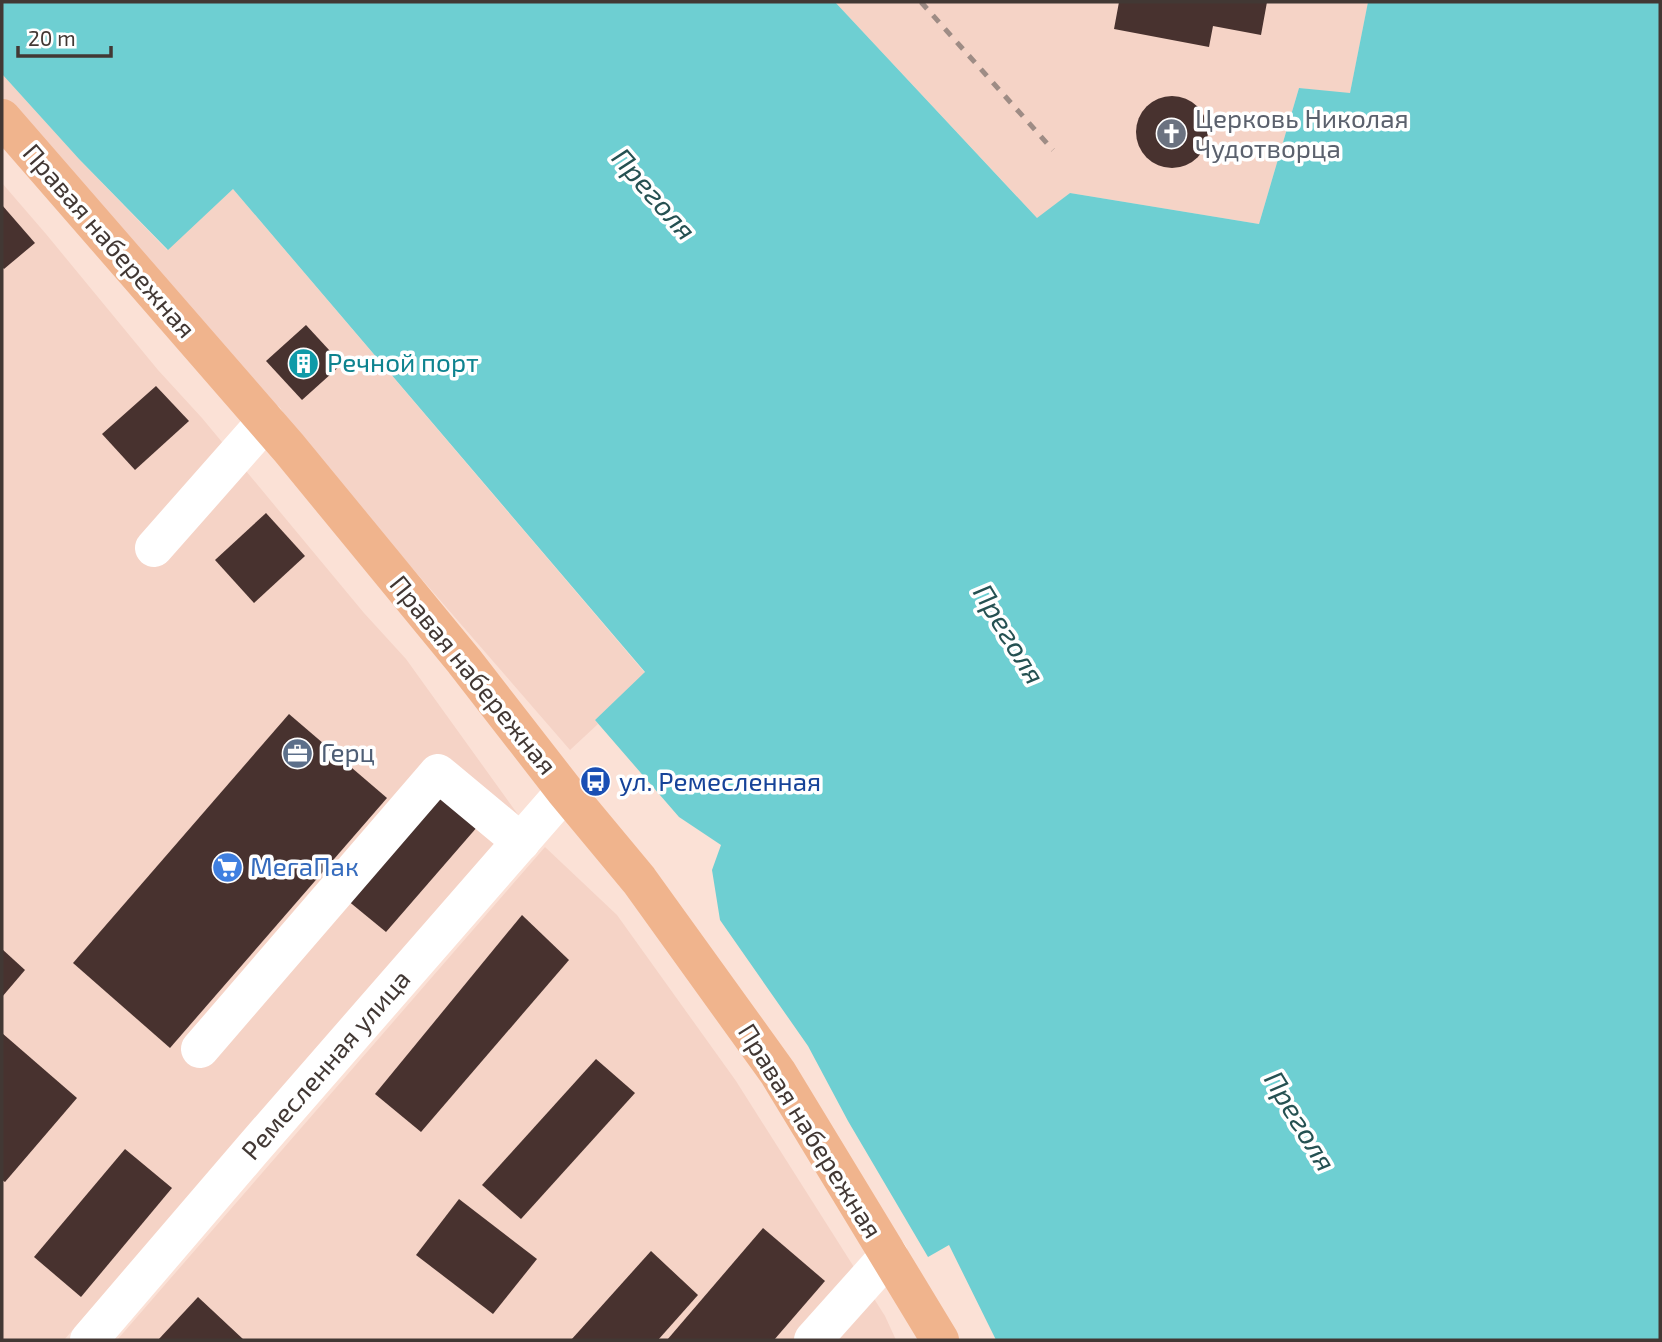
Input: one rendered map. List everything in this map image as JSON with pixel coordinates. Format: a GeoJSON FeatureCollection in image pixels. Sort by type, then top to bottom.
{"type":"FeatureCollection","features":[{"type":"Feature","properties":{"kind":"main road","name":"Правая набережная"},"geometry":{"type":"LineString","coordinates":[[2,118],[266,421],[464,661],[565,791],[639,880],[778,1073],[940,1340]]}},
{"type":"Feature","properties":{"kind":"street"},"geometry":{"type":"LineString","coordinates":[[154,548],[266,421]]}},
{"type":"Feature","properties":{"kind":"street"},"geometry":{"type":"LineString","coordinates":[[200,1049],[438,773],[521,842]]}},
{"type":"Feature","properties":{"kind":"street","name":"Ремесленная улица"},"geometry":{"type":"LineString","coordinates":[[89,1340],[565,791]]}},
{"type":"Feature","properties":{"kind":"street"},"geometry":{"type":"LineString","coordinates":[[813,1340],[889,1255]]}},
{"type":"Feature","properties":{"kind":"shaded area"},"geometry":{"type":"Polygon","coordinates":[[[835,2],[1368,2],[1350,94],[1299,88],[1259,224],[1070,193],[1038,219],[835,2]]]}},
{"type":"Feature","properties":{"kind":"shaded area"},"geometry":{"type":"Polygon","coordinates":[[[2,74],[167,250],[233,189],[645,673],[595,720],[598,724],[570,750],[150,266],[2,101],[2,74]]]}},
{"type":"Feature","properties":{"kind":"shaded area"},"geometry":{"type":"Polygon","coordinates":[[[2,183],[364,613],[406,659],[519,816],[64,1340],[2,1340],[2,183]]]}},
{"type":"Feature","properties":{"kind":"shaded area"},"geometry":{"type":"Polygon","coordinates":[[[545,847],[617,915],[736,1081],[885,1316],[896,1340],[117,1340],[545,847]]]}},
{"type":"Feature","properties":{"kind":"water","name":"Преголя"},"geometry":{"type":"Polygon","coordinates":[[[2,2],[835,2],[1037,218],[1070,193],[1259,224],[1299,88],[1350,93],[1368,2],[1660,2],[1660,1340],[996,1340],[949,1245],[928,1257],[848,1121],[808,1046],[720,920],[712,870],[721,845],[679,817],[595,720],[645,672],[233,189],[168,250],[79,159],[2,74],[2,2]]]}},
{"type":"Feature","properties":{"kind":"building"},"geometry":{"type":"Polygon","coordinates":[[[1119,2],[1267,2],[1261,35],[1213,26],[1209,47],[1114,29],[1119,2]]]}},
{"type":"Feature","properties":{"kind":"building","name":"Церковь Николая Чудотворца"},"geometry":{"type":"Polygon","coordinates":[[[1172,96],[1192,102],[1202,112],[1208,132],[1202,152],[1192,162],[1172,168],[1152,162],[1142,152],[1136,132],[1142,112],[1152,102],[1172,96]]]}},
{"type":"Feature","properties":{"kind":"building"},"geometry":{"type":"Polygon","coordinates":[[[2,205],[35,243],[4,269],[2,267],[2,205]]]}},
{"type":"Feature","properties":{"kind":"building","name":"Речной порт"},"geometry":{"type":"Polygon","coordinates":[[[306,325],[342,364],[302,400],[266,361],[306,325]]]}},
{"type":"Feature","properties":{"kind":"building"},"geometry":{"type":"Polygon","coordinates":[[[156,386],[189,421],[135,470],[102,434],[156,386]]]}},
{"type":"Feature","properties":{"kind":"building"},"geometry":{"type":"Polygon","coordinates":[[[266,513],[305,556],[254,603],[215,560],[266,513]]]}},
{"type":"Feature","properties":{"kind":"building"},"geometry":{"type":"Polygon","coordinates":[[[289,714],[387,798],[170,1048],[73,963],[289,714]]]}},
{"type":"Feature","properties":{"kind":"building"},"geometry":{"type":"Polygon","coordinates":[[[438,796],[478,826],[386,932],[347,900],[438,796]]]}},
{"type":"Feature","properties":{"kind":"building"},"geometry":{"type":"Polygon","coordinates":[[[522,915],[569,960],[421,1132],[375,1094],[522,915]]]}},
{"type":"Feature","properties":{"kind":"building"},"geometry":{"type":"Polygon","coordinates":[[[2,949],[25,970],[2,997],[2,949]]]}},
{"type":"Feature","properties":{"kind":"building"},"geometry":{"type":"Polygon","coordinates":[[[2,1033],[77,1098],[5,1182],[2,1180],[2,1033]]]}},
{"type":"Feature","properties":{"kind":"building"},"geometry":{"type":"Polygon","coordinates":[[[596,1059],[635,1093],[521,1219],[482,1185],[596,1059]]]}},
{"type":"Feature","properties":{"kind":"building"},"geometry":{"type":"Polygon","coordinates":[[[125,1149],[172,1188],[81,1297],[34,1257],[125,1149]]]}},
{"type":"Feature","properties":{"kind":"building"},"geometry":{"type":"Polygon","coordinates":[[[459,1199],[537,1259],[493,1314],[416,1255],[459,1199]]]}},
{"type":"Feature","properties":{"kind":"building"},"geometry":{"type":"Polygon","coordinates":[[[763,1228],[825,1281],[774,1340],[667,1340],[763,1228]]]}},
{"type":"Feature","properties":{"kind":"building"},"geometry":{"type":"Polygon","coordinates":[[[651,1251],[698,1295],[658,1340],[571,1340],[651,1251]]]}},
{"type":"Feature","properties":{"kind":"building"},"geometry":{"type":"Polygon","coordinates":[[[198,1297],[244,1340],[158,1340],[198,1297]]]}},
{"type":"Feature","properties":{"kind":"railway"},"geometry":{"type":"LineString","coordinates":[[921,2],[1053,150]]}},
{"type":"Feature","properties":{"kind":"place","name":"Церковь Николая Чудотворца"},"geometry":{"type":"Point","coordinates":[1172,134]}},
{"type":"Feature","properties":{"kind":"place","name":"Речной порт"},"geometry":{"type":"Point","coordinates":[304,363]}},
{"type":"Feature","properties":{"kind":"place","name":"Герц"},"geometry":{"type":"Point","coordinates":[298,753]}},
{"type":"Feature","properties":{"kind":"place","name":"ул. Ремесленная"},"geometry":{"type":"Point","coordinates":[596,782]}},
{"type":"Feature","properties":{"kind":"place","name":"МегаПак"},"geometry":{"type":"Point","coordinates":[227,867]}}]}
